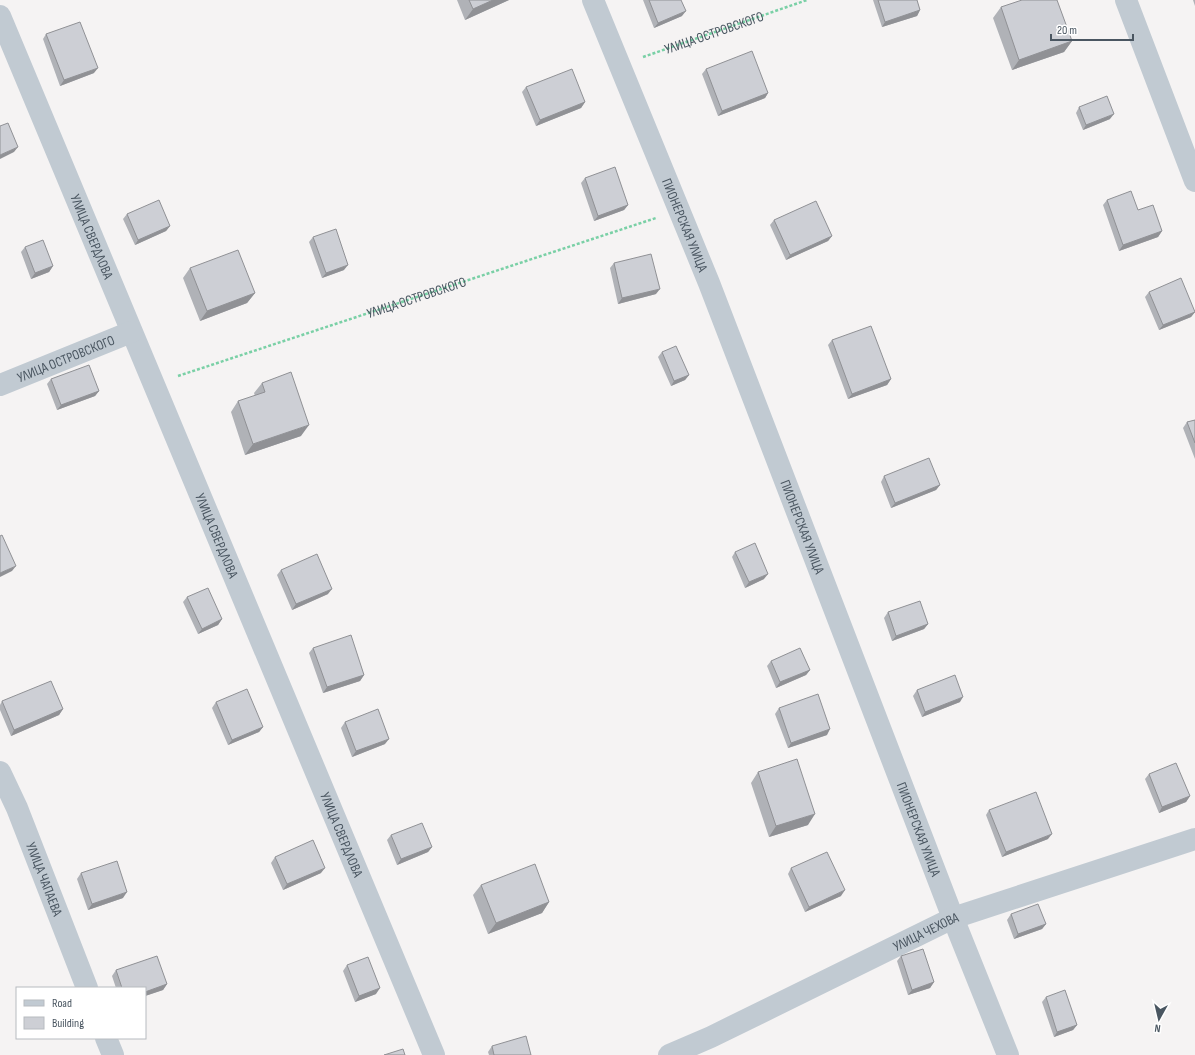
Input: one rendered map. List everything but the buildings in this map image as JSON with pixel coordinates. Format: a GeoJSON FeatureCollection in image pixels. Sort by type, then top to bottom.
{"type":"FeatureCollection","features":[{"type":"Feature","properties":{"kind":"street","name":"ПИОНЕРСКАЯ УЛИЦА"},"geometry":{"type":"LineString","coordinates":[[593,0],[709,283],[952,918],[1008,1055]]}},
{"type":"Feature","properties":{"kind":"street"},"geometry":{"type":"LineString","coordinates":[[1126,0],[1195,181]]}},
{"type":"Feature","properties":{"kind":"street","name":"УЛИЦА СВЕРДЛОВА"},"geometry":{"type":"LineString","coordinates":[[0,16],[434,1055]]}},
{"type":"Feature","properties":{"kind":"street","name":"УЛИЦА ОСТРОВСКОГО"},"geometry":{"type":"LineString","coordinates":[[0,385],[131,332]]}},
{"type":"Feature","properties":{"kind":"street","name":"УЛИЦА ЧАПАЕВА"},"geometry":{"type":"LineString","coordinates":[[0,772],[17,808],[87,987]]}},
{"type":"Feature","properties":{"kind":"street","name":"УЛИЦА ЧЕХОВА"},"geometry":{"type":"LineString","coordinates":[[668,1055],[711,1037],[952,918],[1195,839]]}},
{"type":"Feature","properties":{"kind":"street"},"geometry":{"type":"LineString","coordinates":[[106,1039],[113,1055]]}},
{"type":"Feature","properties":{"kind":"path","name":"УЛИЦА ОСТРОВСКОГО"},"geometry":{"type":"LineString","coordinates":[[620,65],[807,0]]}},
{"type":"Feature","properties":{"kind":"path","name":"УЛИЦА ОСТРОВСКОГО"},"geometry":{"type":"LineString","coordinates":[[153,384],[679,210]]}}]}
